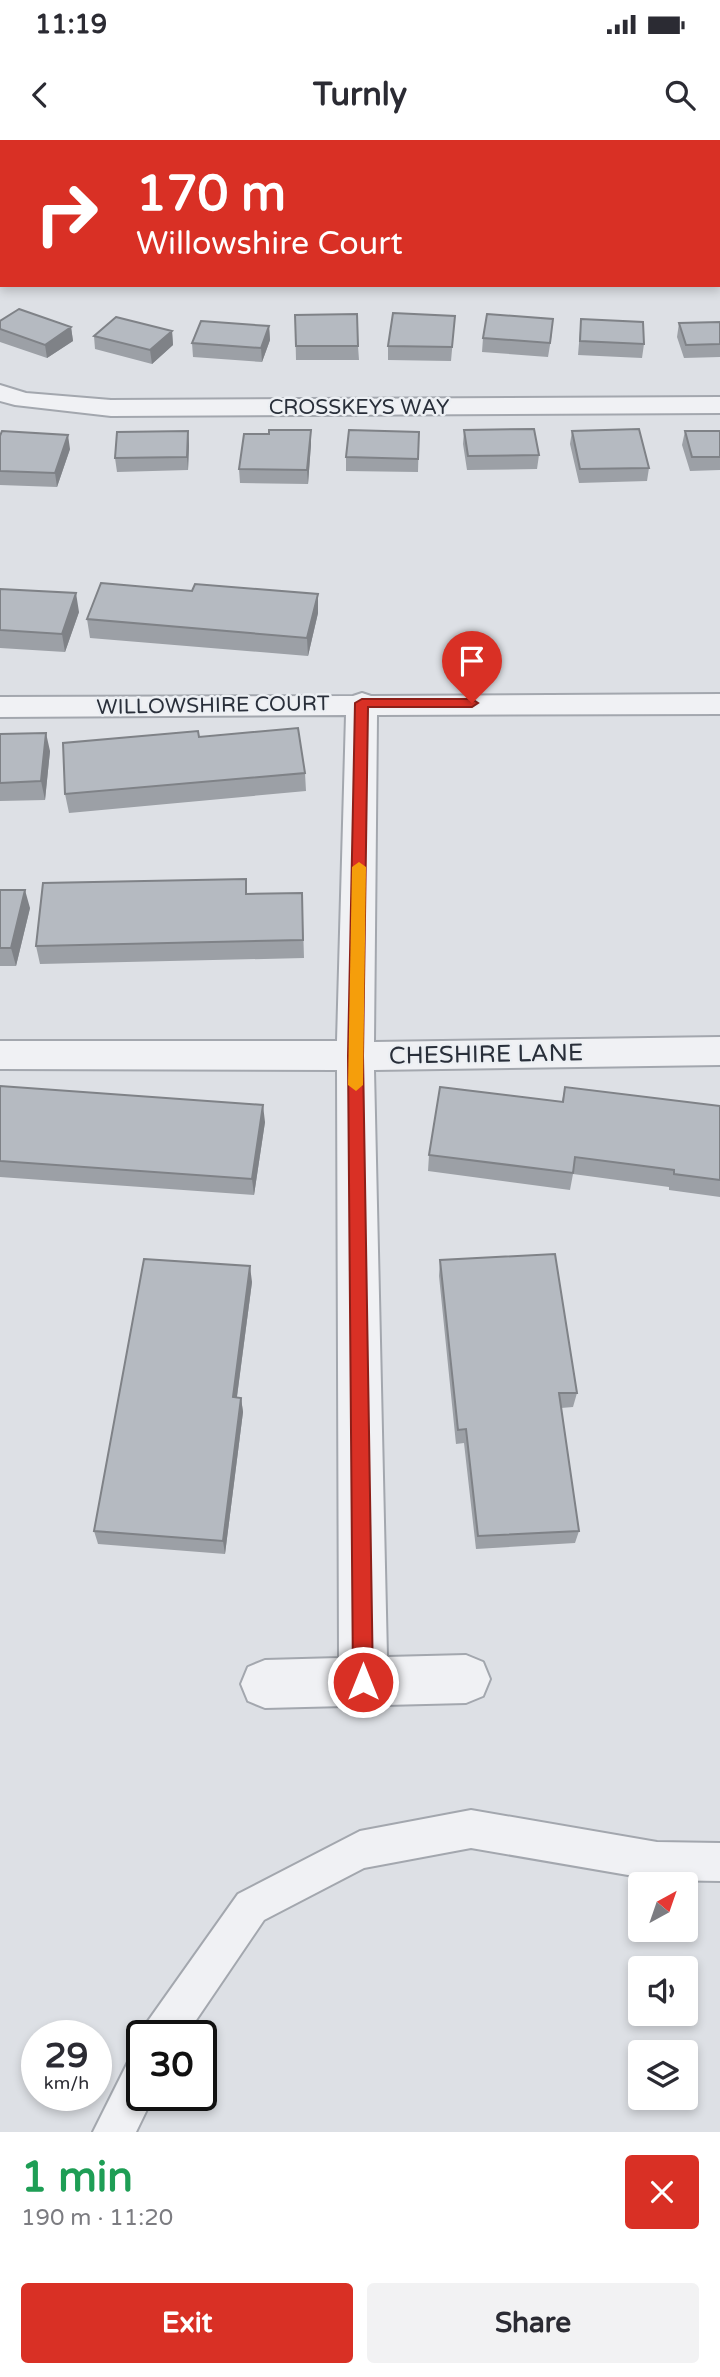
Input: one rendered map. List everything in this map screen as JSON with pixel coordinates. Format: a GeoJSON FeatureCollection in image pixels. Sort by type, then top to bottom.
{"type":"FeatureCollection","features":[{"type":"Feature","properties":{"kind":"street","name":"CROSSKEYS WAY"},"geometry":{"type":"LineString","coordinates":[[0,393],[24,400],[111,408],[720,405]]}},
{"type":"Feature","properties":{"kind":"street","name":"WILLOWSHIRE COURT"},"geometry":{"type":"LineString","coordinates":[[0,707],[362,703],[720,704]]}},
{"type":"Feature","properties":{"kind":"street"},"geometry":{"type":"LineString","coordinates":[[362,703],[355,1056],[363,1682]]}},
{"type":"Feature","properties":{"kind":"street","name":"CHESHIRE LANE"},"geometry":{"type":"LineString","coordinates":[[0,1055],[355,1056],[720,1051]]}},
{"type":"Feature","properties":{"kind":"street"},"geometry":{"type":"LineString","coordinates":[[265,1684],[466,1679]]}},
{"type":"Feature","properties":{"kind":"lane"},"geometry":{"type":"LineString","coordinates":[[172,2020],[251,1907],[360,1850],[471,1829],[657,1861],[720,1862]]}},
{"type":"Feature","properties":{"kind":"lane"},"geometry":{"type":"LineString","coordinates":[[114,2132],[126,2108]]}},
{"type":"Feature","properties":{"kind":"building"},"geometry":{"type":"Polygon","coordinates":[[[19,309],[71,327],[45,345],[0,329],[0,321],[19,309]]]}},
{"type":"Feature","properties":{"kind":"building"},"geometry":{"type":"Polygon","coordinates":[[[393,313],[455,316],[452,347],[388,346],[393,313]]]}},
{"type":"Feature","properties":{"kind":"building"},"geometry":{"type":"Polygon","coordinates":[[[357,314],[358,346],[296,346],[295,315],[357,314]]]}},
{"type":"Feature","properties":{"kind":"building"},"geometry":{"type":"Polygon","coordinates":[[[487,314],[553,319],[550,343],[483,338],[487,314]]]}},
{"type":"Feature","properties":{"kind":"building"},"geometry":{"type":"Polygon","coordinates":[[[116,317],[172,331],[150,350],[94,336],[116,317]]]}},
{"type":"Feature","properties":{"kind":"building"},"geometry":{"type":"Polygon","coordinates":[[[581,319],[643,322],[644,344],[580,341],[581,319]]]}},
{"type":"Feature","properties":{"kind":"building"},"geometry":{"type":"Polygon","coordinates":[[[201,321],[269,326],[261,348],[192,343],[201,321]]]}},
{"type":"Feature","properties":{"kind":"building"},"geometry":{"type":"Polygon","coordinates":[[[720,322],[720,344],[686,345],[679,323],[720,322]]]}},
{"type":"Feature","properties":{"kind":"building"},"geometry":{"type":"Polygon","coordinates":[[[534,429],[539,455],[468,456],[464,430],[534,429]]]}},
{"type":"Feature","properties":{"kind":"building"},"geometry":{"type":"Polygon","coordinates":[[[639,429],[649,468],[580,469],[572,431],[639,429]]]}},
{"type":"Feature","properties":{"kind":"building"},"geometry":{"type":"Polygon","coordinates":[[[269,430],[311,430],[307,470],[239,469],[244,434],[269,434],[269,430]]]}},
{"type":"Feature","properties":{"kind":"building"},"geometry":{"type":"Polygon","coordinates":[[[349,430],[419,432],[418,459],[346,457],[349,430]]]}},
{"type":"Feature","properties":{"kind":"building"},"geometry":{"type":"Polygon","coordinates":[[[2,431],[68,435],[55,473],[0,471],[2,431]]]}},
{"type":"Feature","properties":{"kind":"building"},"geometry":{"type":"Polygon","coordinates":[[[188,431],[187,457],[115,458],[117,432],[188,431]]]}},
{"type":"Feature","properties":{"kind":"building"},"geometry":{"type":"Polygon","coordinates":[[[685,431],[720,431],[720,457],[692,457],[685,431]]]}},
{"type":"Feature","properties":{"kind":"building"},"geometry":{"type":"Polygon","coordinates":[[[101,583],[192,591],[195,584],[318,594],[307,638],[87,619],[101,583]]]}},
{"type":"Feature","properties":{"kind":"building"},"geometry":{"type":"Polygon","coordinates":[[[0,589],[76,593],[62,634],[0,630],[0,589]]]}},
{"type":"Feature","properties":{"kind":"building"},"geometry":{"type":"Polygon","coordinates":[[[298,728],[305,773],[65,794],[63,743],[198,731],[199,737],[298,728]]]}},
{"type":"Feature","properties":{"kind":"building"},"geometry":{"type":"Polygon","coordinates":[[[46,733],[41,781],[0,783],[0,734],[46,733]]]}},
{"type":"Feature","properties":{"kind":"building"},"geometry":{"type":"Polygon","coordinates":[[[246,879],[246,894],[302,893],[303,940],[36,946],[43,883],[246,879]]]}},
{"type":"Feature","properties":{"kind":"building"},"geometry":{"type":"Polygon","coordinates":[[[0,890],[25,890],[11,948],[0,948],[0,890]]]}},
{"type":"Feature","properties":{"kind":"building"},"geometry":{"type":"Polygon","coordinates":[[[0,1086],[263,1105],[252,1179],[0,1161],[0,1086]]]}},
{"type":"Feature","properties":{"kind":"building"},"geometry":{"type":"Polygon","coordinates":[[[440,1087],[563,1102],[565,1087],[720,1106],[720,1180],[674,1174],[674,1170],[575,1157],[573,1173],[429,1155],[440,1087]]]}},
{"type":"Feature","properties":{"kind":"building"},"geometry":{"type":"Polygon","coordinates":[[[555,1254],[577,1393],[559,1393],[579,1531],[478,1536],[466,1429],[458,1430],[440,1260],[555,1254]]]}},
{"type":"Feature","properties":{"kind":"building"},"geometry":{"type":"Polygon","coordinates":[[[144,1259],[250,1266],[233,1397],[241,1398],[223,1541],[94,1531],[144,1259]]]}},
{"type":"Feature","properties":{"kind":"slow traffic"},"geometry":{"type":"LineString","coordinates":[[356,1085],[359,867]]}},
{"type":"Feature","properties":{"kind":"route"},"geometry":{"type":"LineString","coordinates":[[363,1682],[355,1056],[362,703],[472,703]]}}]}
